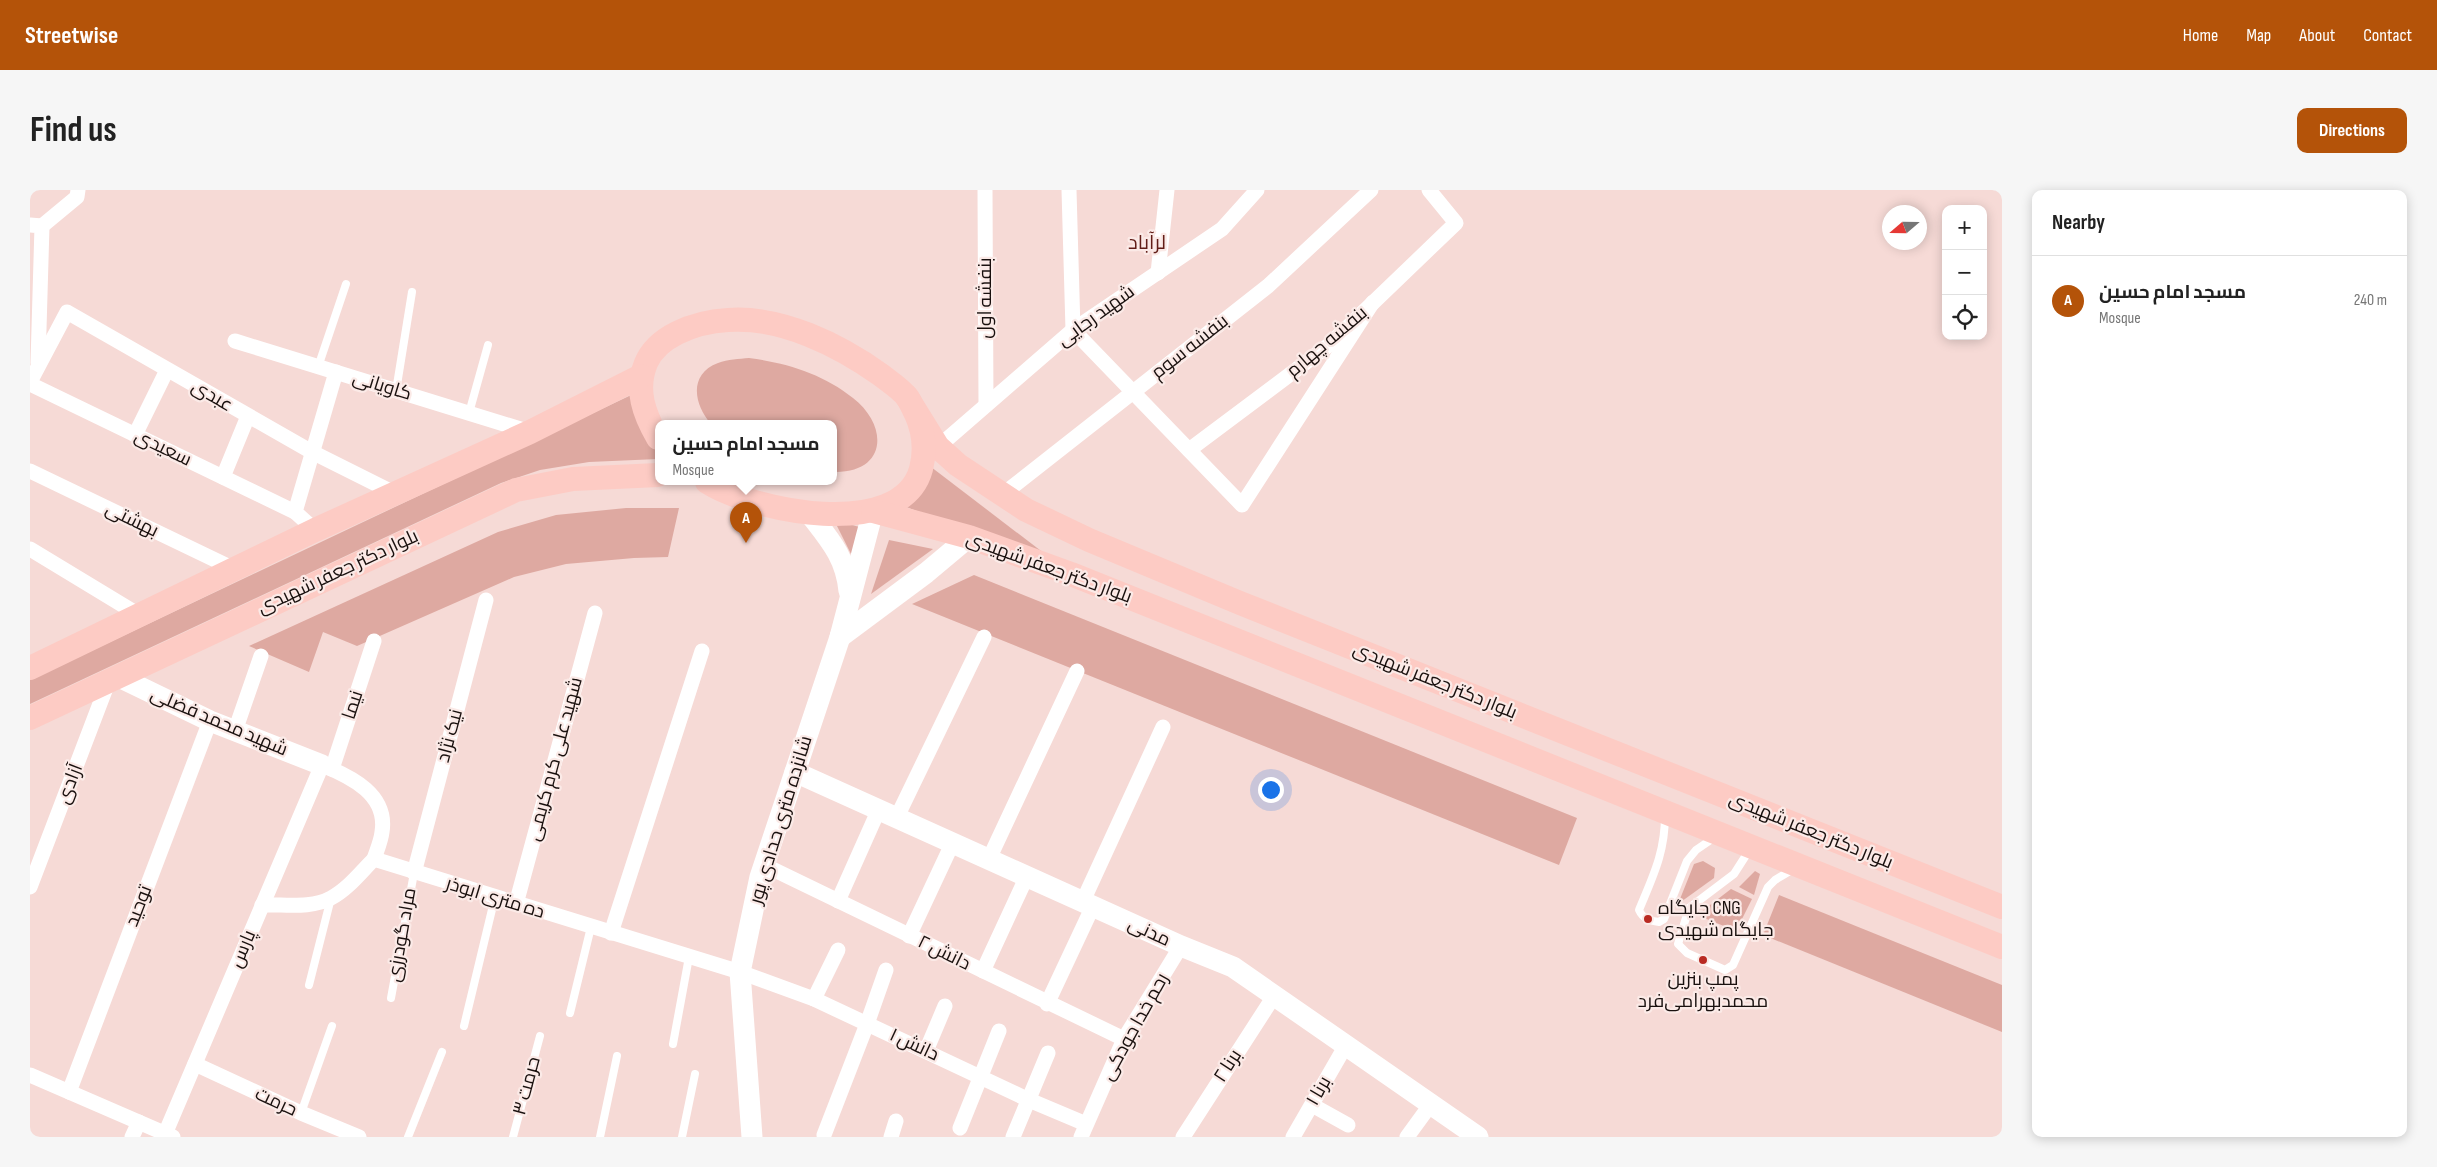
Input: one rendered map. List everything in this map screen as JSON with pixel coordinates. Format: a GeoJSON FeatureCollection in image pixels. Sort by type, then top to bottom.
{"type":"FeatureCollection","features":[{"type":"Feature","properties":{"kind":"main road"},"geometry":{"type":"LineString","coordinates":[[655,431],[642,402],[641,376],[649,355],[664,339],[687,328],[704,323],[730,320],[789,329],[816,339],[866,365],[907,397],[919,422],[924,443],[924,458],[919,473],[903,495],[873,511],[809,513],[779,508],[742,498],[714,485]]}},
{"type":"Feature","properties":{"kind":"main road"},"geometry":{"type":"LineString","coordinates":[[30,668],[315,530],[530,432],[641,376]]}},
{"type":"Feature","properties":{"kind":"main road","name":"بلوار دکتر جعفر شهیدی"},"geometry":{"type":"LineString","coordinates":[[907,397],[938,447],[958,465],[1026,510],[1089,540],[1240,603],[2002,906]]}},
{"type":"Feature","properties":{"kind":"main road","name":"بلوار دکتر جعفر شهیدی"},"geometry":{"type":"LineString","coordinates":[[30,718],[516,490],[572,479],[655,475]]}},
{"type":"Feature","properties":{"kind":"main road","name":"بلوار دکتر جعفر شهیدی"},"geometry":{"type":"LineString","coordinates":[[873,511],[968,537],[1080,578],[2002,947]]}},
{"type":"Feature","properties":{"kind":"street"},"geometry":{"type":"LineString","coordinates":[[32,378],[36,226],[77,197],[78,190]]}},
{"type":"Feature","properties":{"kind":"street","name":"بنفشه اول"},"geometry":{"type":"LineString","coordinates":[[985,190],[986,405]]}},
{"type":"Feature","properties":{"kind":"street"},"geometry":{"type":"LineString","coordinates":[[1069,190],[1073,330],[1242,505],[1373,302]]}},
{"type":"Feature","properties":{"kind":"street"},"geometry":{"type":"LineString","coordinates":[[1158,272],[1167,190]]}},
{"type":"Feature","properties":{"kind":"street","name":"شهید رجایی"},"geometry":{"type":"LineString","coordinates":[[938,447],[1073,330],[1222,229],[1257,190]]}},
{"type":"Feature","properties":{"kind":"street","name":"بنفشه سوم"},"geometry":{"type":"LineString","coordinates":[[1002,495],[1268,286],[1371,190]]}},
{"type":"Feature","properties":{"kind":"street","name":"بنفشه چهارم"},"geometry":{"type":"LineString","coordinates":[[1189,450],[1329,345],[1456,223],[1429,190]]}},
{"type":"Feature","properties":{"kind":"street","name":"عبدی"},"geometry":{"type":"LineString","coordinates":[[32,378],[67,312],[312,452],[396,494]]}},
{"type":"Feature","properties":{"kind":"street","name":"کاویانی"},"geometry":{"type":"LineString","coordinates":[[235,342],[530,432]]}},
{"type":"Feature","properties":{"kind":"street"},"geometry":{"type":"LineString","coordinates":[[135,435],[167,370]]}},
{"type":"Feature","properties":{"kind":"street"},"geometry":{"type":"LineString","coordinates":[[295,512],[336,372]]}},
{"type":"Feature","properties":{"kind":"street","name":"سعیدی"},"geometry":{"type":"LineString","coordinates":[[32,378],[135,435],[295,512],[315,530]]}},
{"type":"Feature","properties":{"kind":"street"},"geometry":{"type":"LineString","coordinates":[[224,477],[248,416]]}},
{"type":"Feature","properties":{"kind":"street","name":"بهشتی"},"geometry":{"type":"LineString","coordinates":[[30,471],[234,569]]}},
{"type":"Feature","properties":{"kind":"street","name":"شانزده متری حدادی پور"},"geometry":{"type":"LineString","coordinates":[[752,1137],[740,972],[764,866],[840,637],[873,511]]}},
{"type":"Feature","properties":{"kind":"street"},"geometry":{"type":"LineString","coordinates":[[809,513],[840,554],[847,572],[850,600]]}},
{"type":"Feature","properties":{"kind":"street"},"geometry":{"type":"LineString","coordinates":[[840,637],[926,573],[968,537]]}},
{"type":"Feature","properties":{"kind":"street"},"geometry":{"type":"LineString","coordinates":[[30,549],[139,615]]}},
{"type":"Feature","properties":{"kind":"street","name":"نیک نژاد"},"geometry":{"type":"LineString","coordinates":[[414,873],[486,600]]}},
{"type":"Feature","properties":{"kind":"street","name":"شهید علی کرم کریمی"},"geometry":{"type":"LineString","coordinates":[[516,904],[595,613]]}},
{"type":"Feature","properties":{"kind":"street"},"geometry":{"type":"LineString","coordinates":[[838,901],[984,638]]}},
{"type":"Feature","properties":{"kind":"street","name":"نیما"},"geometry":{"type":"LineString","coordinates":[[327,767],[374,641]]}},
{"type":"Feature","properties":{"kind":"street"},"geometry":{"type":"LineString","coordinates":[[611,933],[702,651]]}},
{"type":"Feature","properties":{"kind":"street"},"geometry":{"type":"LineString","coordinates":[[235,731],[261,656]]}},
{"type":"Feature","properties":{"kind":"street"},"geometry":{"type":"LineString","coordinates":[[989,859],[1077,671]]}},
{"type":"Feature","properties":{"kind":"street","name":"شهید محمد فضلی"},"geometry":{"type":"LineString","coordinates":[[113,678],[210,721],[327,767]]}},
{"type":"Feature","properties":{"kind":"street","name":"آزادی"},"geometry":{"type":"LineString","coordinates":[[30,887],[113,678]]}},
{"type":"Feature","properties":{"kind":"street","name":"توحید"},"geometry":{"type":"LineString","coordinates":[[69,1092],[210,721]]}},
{"type":"Feature","properties":{"kind":"street"},"geometry":{"type":"LineString","coordinates":[[1047,1004],[1163,726]]}},
{"type":"Feature","properties":{"kind":"street"},"geometry":{"type":"LineString","coordinates":[[262,904],[315,904],[331,898],[374,859],[382,831],[381,806],[366,788],[327,767]]}},
{"type":"Feature","properties":{"kind":"street","name":"پارس"},"geometry":{"type":"LineString","coordinates":[[169,1135],[195,1064],[262,904],[327,767]]}},
{"type":"Feature","properties":{"kind":"street","name":"مدنی"},"geometry":{"type":"LineString","coordinates":[[795,772],[1181,946],[1233,967],[1478,1137]]}},
{"type":"Feature","properties":{"kind":"street"},"geometry":{"type":"LineString","coordinates":[[908,936],[953,842]]}},
{"type":"Feature","properties":{"kind":"street","name":"ده متری ابوذر"},"geometry":{"type":"LineString","coordinates":[[374,859],[414,873],[740,972]]}},
{"type":"Feature","properties":{"kind":"street","name":"دانش ۲"},"geometry":{"type":"LineString","coordinates":[[764,866],[983,971],[1047,1004],[1124,1039]]}},
{"type":"Feature","properties":{"kind":"street"},"geometry":{"type":"LineString","coordinates":[[983,971],[1027,876]]}},
{"type":"Feature","properties":{"kind":"street","name":"رحم خدا جودکی"},"geometry":{"type":"LineString","coordinates":[[1084,1130],[1124,1039],[1181,946]]}},
{"type":"Feature","properties":{"kind":"street"},"geometry":{"type":"LineString","coordinates":[[814,999],[838,950]]}},
{"type":"Feature","properties":{"kind":"street"},"geometry":{"type":"LineString","coordinates":[[824,1135],[868,1024],[886,970]]}},
{"type":"Feature","properties":{"kind":"street","name":"دانش ۱"},"geometry":{"type":"LineString","coordinates":[[740,972],[814,999],[982,1077],[1084,1130]]}},
{"type":"Feature","properties":{"kind":"street","name":"برنا ۲"},"geometry":{"type":"LineString","coordinates":[[1183,1137],[1274,996]]}},
{"type":"Feature","properties":{"kind":"street"},"geometry":{"type":"LineString","coordinates":[[926,1051],[945,1006]]}},
{"type":"Feature","properties":{"kind":"street"},"geometry":{"type":"LineString","coordinates":[[960,1128],[999,1031]]}},
{"type":"Feature","properties":{"kind":"street","name":"برنا ۱"},"geometry":{"type":"LineString","coordinates":[[1293,1137],[1346,1046]]}},
{"type":"Feature","properties":{"kind":"street"},"geometry":{"type":"LineString","coordinates":[[1013,1137],[1048,1053]]}},
{"type":"Feature","properties":{"kind":"street","name":"حرمت"},"geometry":{"type":"LineString","coordinates":[[195,1064],[301,1113],[359,1137]]}},
{"type":"Feature","properties":{"kind":"street"},"geometry":{"type":"LineString","coordinates":[[30,1075],[169,1135]]}},
{"type":"Feature","properties":{"kind":"street"},"geometry":{"type":"LineString","coordinates":[[1407,1137],[1431,1104]]}},
{"type":"Feature","properties":{"kind":"street"},"geometry":{"type":"LineString","coordinates":[[1312,1105],[1348,1125]]}},
{"type":"Feature","properties":{"kind":"street"},"geometry":{"type":"LineString","coordinates":[[891,1137],[896,1121]]}},
{"type":"Feature","properties":{"kind":"street"},"geometry":{"type":"LineString","coordinates":[[132,1137],[139,1122]]}},
{"type":"Feature","properties":{"kind":"lane"},"geometry":{"type":"LineString","coordinates":[[318,367],[346,284]]}},
{"type":"Feature","properties":{"kind":"lane"},"geometry":{"type":"LineString","coordinates":[[396,391],[412,292]]}},
{"type":"Feature","properties":{"kind":"lane"},"geometry":{"type":"LineString","coordinates":[[469,413],[488,345]]}},
{"type":"Feature","properties":{"kind":"lane"},"geometry":{"type":"LineString","coordinates":[[1665,811],[1665,838],[1662,852],[1639,910],[1648,919],[1659,922],[1664,919],[1687,861],[1696,850],[1720,834]]}},
{"type":"Feature","properties":{"kind":"lane"},"geometry":{"type":"LineString","coordinates":[[1751,847],[1734,874],[1689,908],[1678,944],[1687,952],[1725,970],[1733,965],[1768,887],[1775,880],[1797,866]]}},
{"type":"Feature","properties":{"kind":"lane","name":"مراد گودرزی"},"geometry":{"type":"LineString","coordinates":[[391,998],[414,873]]}},
{"type":"Feature","properties":{"kind":"lane"},"geometry":{"type":"LineString","coordinates":[[464,1026],[495,897]]}},
{"type":"Feature","properties":{"kind":"lane"},"geometry":{"type":"LineString","coordinates":[[309,985],[331,898]]}},
{"type":"Feature","properties":{"kind":"lane"},"geometry":{"type":"LineString","coordinates":[[570,1013],[591,927]]}},
{"type":"Feature","properties":{"kind":"lane"},"geometry":{"type":"LineString","coordinates":[[673,1044],[689,957]]}},
{"type":"Feature","properties":{"kind":"lane"},"geometry":{"type":"LineString","coordinates":[[301,1113],[332,1026]]}},
{"type":"Feature","properties":{"kind":"lane","name":"حرمت ۳"},"geometry":{"type":"LineString","coordinates":[[513,1137],[540,1036]]}},
{"type":"Feature","properties":{"kind":"lane"},"geometry":{"type":"LineString","coordinates":[[408,1137],[442,1052]]}},
{"type":"Feature","properties":{"kind":"lane"},"geometry":{"type":"LineString","coordinates":[[600,1137],[617,1056]]}},
{"type":"Feature","properties":{"kind":"lane"},"geometry":{"type":"LineString","coordinates":[[682,1137],[695,1074]]}},
{"type":"Feature","properties":{"kind":"shaded area"},"geometry":{"type":"Polygon","coordinates":[[[749,358],[777,363],[804,371],[829,382],[853,398],[865,409],[873,422],[877,434],[877,446],[873,456],[864,465],[852,470],[837,472],[837,420],[708,420],[698,399],[698,382],[708,368],[730,360],[749,358]]]}},
{"type":"Feature","properties":{"kind":"shaded area"},"geometry":{"type":"Polygon","coordinates":[[[646,388],[655,421],[655,459],[589,462],[540,470],[501,483],[30,704],[30,680],[646,388]]]}},
{"type":"Feature","properties":{"kind":"shaded area"},"geometry":{"type":"Polygon","coordinates":[[[918,457],[1062,567],[896,503],[918,457]]]}},
{"type":"Feature","properties":{"kind":"shaded area"},"geometry":{"type":"Polygon","coordinates":[[[626,508],[679,508],[668,557],[566,564],[514,577],[357,646],[323,632],[309,672],[249,646],[498,532],[556,515],[626,508]]]}},
{"type":"Feature","properties":{"kind":"shaded area"},"geometry":{"type":"Polygon","coordinates":[[[834,520],[863,528],[854,560],[834,520]]]}},
{"type":"Feature","properties":{"kind":"shaded area"},"geometry":{"type":"Polygon","coordinates":[[[889,540],[933,549],[871,594],[889,540]]]}},
{"type":"Feature","properties":{"kind":"shaded area"},"geometry":{"type":"Polygon","coordinates":[[[974,575],[1577,818],[1559,865],[912,604],[974,575]]]}},
{"type":"Feature","properties":{"kind":"shaded area"},"geometry":{"type":"Polygon","coordinates":[[[1703,861],[1715,868],[1714,878],[1678,904],[1694,864],[1703,861]]]}},
{"type":"Feature","properties":{"kind":"shaded area"},"geometry":{"type":"Polygon","coordinates":[[[1755,871],[1760,874],[1754,895],[1739,887],[1755,871]]]}},
{"type":"Feature","properties":{"kind":"shaded area"},"geometry":{"type":"Polygon","coordinates":[[[1731,889],[1752,899],[1736,931],[1697,915],[1731,889]]]}},
{"type":"Feature","properties":{"kind":"shaded area"},"geometry":{"type":"Polygon","coordinates":[[[1779,895],[2002,985],[2002,1032],[1763,935],[1779,895]]]}},
{"type":"Feature","properties":{"kind":"place","name":"مسجد امام حسین"},"geometry":{"type":"Point","coordinates":[746,543]}},
{"type":"Feature","properties":{"kind":"place","name":"جایگاه CNG جایگاه شهیدی"},"geometry":{"type":"Point","coordinates":[1648,919]}},
{"type":"Feature","properties":{"kind":"place","name":"پمپ بنزین محمد‌بهرامی‌فرد"},"geometry":{"type":"Point","coordinates":[1703,960]}},
{"type":"Feature","properties":{"kind":"district","name":"لرآباد"},"geometry":{"type":"Point","coordinates":[1147,243]}}]}
